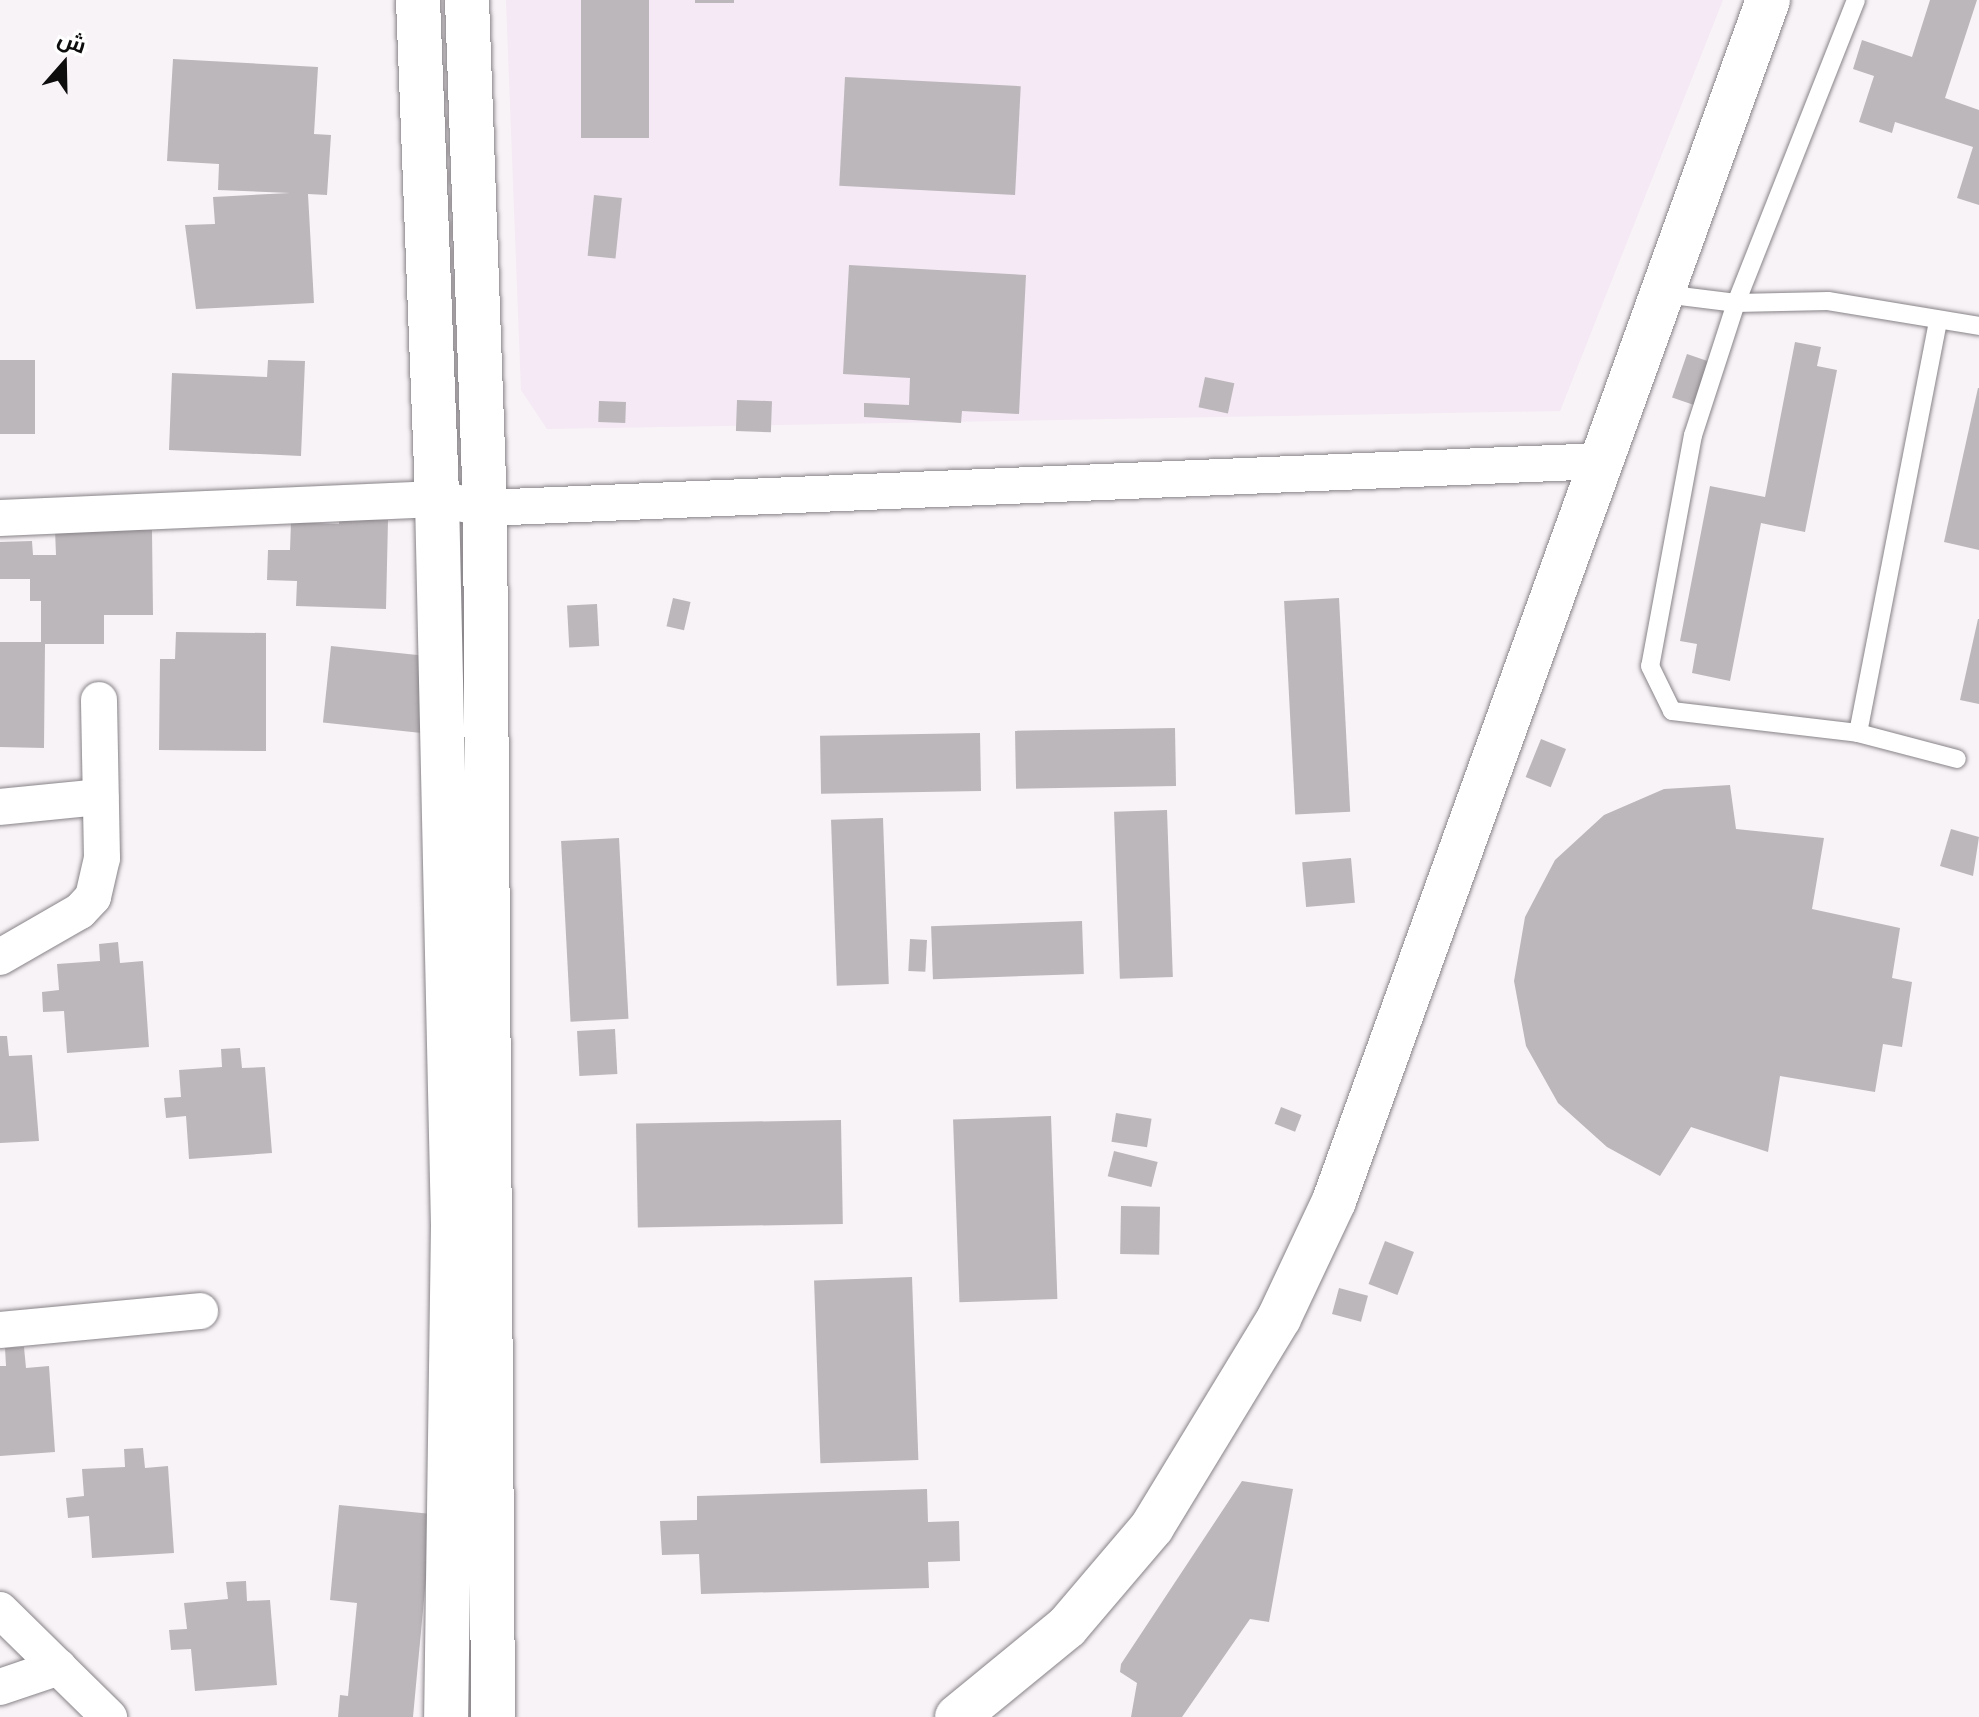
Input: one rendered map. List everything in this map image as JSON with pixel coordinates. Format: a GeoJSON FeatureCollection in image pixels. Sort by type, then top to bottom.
{"type":"FeatureCollection","features":[{"type":"Feature","properties":{"kind":"main road"},"geometry":{"type":"LineString","coordinates":[[418,0],[437,499],[453,1225],[446,1717]]}},
{"type":"Feature","properties":{"kind":"main road"},"geometry":{"type":"LineString","coordinates":[[467,0],[485,508],[493,1717]]}},
{"type":"Feature","properties":{"kind":"main road"},"geometry":{"type":"LineString","coordinates":[[957,1717],[1067,1627],[1152,1527],[1279,1318],[1334,1201],[1768,0]]}},
{"type":"Feature","properties":{"kind":"street"},"geometry":{"type":"LineString","coordinates":[[0,518],[437,499],[485,508],[1603,461]]}},
{"type":"Feature","properties":{"kind":"street"},"geometry":{"type":"LineString","coordinates":[[0,957],[80,911],[93,897],[102,858],[99,700]]}},
{"type":"Feature","properties":{"kind":"street"},"geometry":{"type":"LineString","coordinates":[[0,807],[101,797]]}},
{"type":"Feature","properties":{"kind":"street"},"geometry":{"type":"LineString","coordinates":[[0,1330],[200,1311]]}},
{"type":"Feature","properties":{"kind":"street"},"geometry":{"type":"LineString","coordinates":[[0,1610],[109,1717]]}},
{"type":"Feature","properties":{"kind":"street"},"geometry":{"type":"LineString","coordinates":[[0,1687],[59,1667]]}},
{"type":"Feature","properties":{"kind":"lane"},"geometry":{"type":"LineString","coordinates":[[1856,0],[1736,303],[1693,435],[1650,666],[1672,711],[1858,733],[1957,759]]}},
{"type":"Feature","properties":{"kind":"lane"},"geometry":{"type":"LineString","coordinates":[[1664,294],[1736,303],[1828,301],[1979,326]]}},
{"type":"Feature","properties":{"kind":"lane"},"geometry":{"type":"LineString","coordinates":[[1858,733],[1938,320]]}},
{"type":"Feature","properties":{"kind":"shaded area"},"geometry":{"type":"Polygon","coordinates":[[[506,0],[1723,0],[1560,411],[547,429],[521,390],[506,0]]]}},
{"type":"Feature","properties":{"kind":"building"},"geometry":{"type":"Polygon","coordinates":[[[581,0],[649,0],[649,138],[581,138],[581,0]]]}},
{"type":"Feature","properties":{"kind":"building"},"geometry":{"type":"Polygon","coordinates":[[[695,0],[734,0],[734,3],[695,3],[695,0]]]}},
{"type":"Feature","properties":{"kind":"building"},"geometry":{"type":"Polygon","coordinates":[[[1930,0],[1977,0],[1945,98],[1979,110],[1979,205],[1957,198],[1973,147],[1895,122],[1892,133],[1859,122],[1874,76],[1853,69],[1862,40],[1912,57],[1930,0]]]}},
{"type":"Feature","properties":{"kind":"building"},"geometry":{"type":"Polygon","coordinates":[[[173,59],[318,67],[314,134],[331,135],[327,195],[308,194],[314,303],[196,309],[185,225],[215,224],[213,197],[290,193],[218,190],[219,164],[167,161],[173,59]]]}},
{"type":"Feature","properties":{"kind":"building"},"geometry":{"type":"Polygon","coordinates":[[[845,77],[1021,86],[1015,195],[839,186],[845,77]]]}},
{"type":"Feature","properties":{"kind":"building"},"geometry":{"type":"Polygon","coordinates":[[[594,195],[622,198],[615,259],[588,256],[594,195]]]}},
{"type":"Feature","properties":{"kind":"building"},"geometry":{"type":"Polygon","coordinates":[[[849,265],[1026,275],[1019,414],[962,411],[961,423],[864,417],[864,403],[909,405],[910,378],[843,374],[849,265]]]}},
{"type":"Feature","properties":{"kind":"building"},"geometry":{"type":"Polygon","coordinates":[[[1795,342],[1821,347],[1817,366],[1837,370],[1805,532],[1761,523],[1730,681],[1692,673],[1697,644],[1680,641],[1710,486],[1765,497],[1795,342]]]}},
{"type":"Feature","properties":{"kind":"building"},"geometry":{"type":"Polygon","coordinates":[[[1687,354],[1716,364],[1701,408],[1672,397],[1687,354]]]}},
{"type":"Feature","properties":{"kind":"building"},"geometry":{"type":"Polygon","coordinates":[[[0,360],[35,360],[35,434],[0,434],[0,360]]]}},
{"type":"Feature","properties":{"kind":"building"},"geometry":{"type":"Polygon","coordinates":[[[268,360],[305,361],[301,456],[169,450],[172,373],[267,377],[268,360]]]}},
{"type":"Feature","properties":{"kind":"building"},"geometry":{"type":"Polygon","coordinates":[[[1205,377],[1234,383],[1228,414],[1199,407],[1205,377]]]}},
{"type":"Feature","properties":{"kind":"building"},"geometry":{"type":"Polygon","coordinates":[[[1979,388],[1979,550],[1944,542],[1979,388]]]}},
{"type":"Feature","properties":{"kind":"building"},"geometry":{"type":"Polygon","coordinates":[[[737,400],[772,401],[771,432],[736,431],[737,400]]]}},
{"type":"Feature","properties":{"kind":"building"},"geometry":{"type":"Polygon","coordinates":[[[599,401],[626,402],[625,423],[598,422],[599,401]]]}},
{"type":"Feature","properties":{"kind":"building"},"geometry":{"type":"Polygon","coordinates":[[[339,519],[388,520],[386,609],[296,606],[297,581],[267,580],[268,550],[290,550],[291,522],[339,524],[339,519]]]}},
{"type":"Feature","properties":{"kind":"building"},"geometry":{"type":"Polygon","coordinates":[[[55,530],[152,530],[153,615],[104,615],[104,644],[45,644],[44,748],[0,747],[0,642],[41,642],[41,601],[30,601],[30,579],[0,579],[0,542],[32,541],[33,555],[56,555],[55,530]]]}},
{"type":"Feature","properties":{"kind":"building"},"geometry":{"type":"Polygon","coordinates":[[[673,598],[691,602],[684,630],[666,626],[673,598]]]}},
{"type":"Feature","properties":{"kind":"building"},"geometry":{"type":"Polygon","coordinates":[[[1339,598],[1350,812],[1295,815],[1284,601],[1339,598]]]}},
{"type":"Feature","properties":{"kind":"building"},"geometry":{"type":"Polygon","coordinates":[[[597,604],[599,646],[569,648],[567,606],[597,604]]]}},
{"type":"Feature","properties":{"kind":"building"},"geometry":{"type":"Polygon","coordinates":[[[1979,619],[1979,704],[1960,700],[1979,619]]]}},
{"type":"Feature","properties":{"kind":"building"},"geometry":{"type":"Polygon","coordinates":[[[176,632],[266,633],[266,751],[159,750],[160,659],[175,659],[176,632]]]}},
{"type":"Feature","properties":{"kind":"building"},"geometry":{"type":"Polygon","coordinates":[[[331,646],[429,656],[421,733],[323,723],[331,646]]]}},
{"type":"Feature","properties":{"kind":"building"},"geometry":{"type":"Polygon","coordinates":[[[1175,728],[1176,786],[1016,789],[1015,731],[1175,728]]]}},
{"type":"Feature","properties":{"kind":"building"},"geometry":{"type":"Polygon","coordinates":[[[980,733],[981,791],[821,794],[820,736],[980,733]]]}},
{"type":"Feature","properties":{"kind":"building"},"geometry":{"type":"Polygon","coordinates":[[[1541,739],[1566,749],[1551,787],[1526,777],[1541,739]]]}},
{"type":"Feature","properties":{"kind":"building"},"geometry":{"type":"Polygon","coordinates":[[[1730,785],[1736,829],[1824,838],[1812,909],[1900,928],[1892,978],[1912,982],[1902,1047],[1883,1044],[1875,1092],[1780,1076],[1768,1152],[1691,1127],[1660,1176],[1607,1147],[1558,1103],[1526,1046],[1514,981],[1525,917],[1555,860],[1604,815],[1664,789],[1730,785]]]}},
{"type":"Feature","properties":{"kind":"building"},"geometry":{"type":"Polygon","coordinates":[[[1167,810],[1173,977],[1120,979],[1114,812],[1167,810]]]}},
{"type":"Feature","properties":{"kind":"building"},"geometry":{"type":"Polygon","coordinates":[[[883,818],[889,984],[837,986],[831,820],[883,818]]]}},
{"type":"Feature","properties":{"kind":"building"},"geometry":{"type":"Polygon","coordinates":[[[1951,829],[1979,837],[1973,876],[1940,866],[1951,829]]]}},
{"type":"Feature","properties":{"kind":"building"},"geometry":{"type":"Polygon","coordinates":[[[619,838],[628,1019],[571,1022],[561,841],[619,838]]]}},
{"type":"Feature","properties":{"kind":"building"},"geometry":{"type":"Polygon","coordinates":[[[1351,858],[1355,903],[1306,907],[1302,862],[1351,858]]]}},
{"type":"Feature","properties":{"kind":"building"},"geometry":{"type":"Polygon","coordinates":[[[1082,921],[1084,974],[933,979],[931,926],[1082,921]]]}},
{"type":"Feature","properties":{"kind":"building"},"geometry":{"type":"Polygon","coordinates":[[[910,939],[927,940],[925,972],[908,971],[910,939]]]}},
{"type":"Feature","properties":{"kind":"building"},"geometry":{"type":"Polygon","coordinates":[[[118,942],[120,963],[143,961],[149,1047],[67,1053],[64,1011],[43,1012],[42,992],[59,990],[57,964],[100,961],[99,944],[118,942]]]}},
{"type":"Feature","properties":{"kind":"building"},"geometry":{"type":"Polygon","coordinates":[[[615,1029],[617,1074],[579,1076],[577,1031],[615,1029]]]}},
{"type":"Feature","properties":{"kind":"building"},"geometry":{"type":"Polygon","coordinates":[[[0,1036],[7,1036],[9,1056],[32,1055],[39,1141],[0,1143],[0,1036]]]}},
{"type":"Feature","properties":{"kind":"building"},"geometry":{"type":"Polygon","coordinates":[[[240,1048],[242,1068],[265,1067],[272,1153],[189,1159],[186,1116],[166,1118],[164,1098],[181,1097],[179,1070],[222,1067],[221,1049],[240,1048]]]}},
{"type":"Feature","properties":{"kind":"building"},"geometry":{"type":"Polygon","coordinates":[[[1281,1107],[1302,1115],[1295,1132],[1275,1124],[1281,1107]]]}},
{"type":"Feature","properties":{"kind":"building"},"geometry":{"type":"Polygon","coordinates":[[[1116,1113],[1152,1119],[1147,1147],[1111,1142],[1116,1113]]]}},
{"type":"Feature","properties":{"kind":"building"},"geometry":{"type":"Polygon","coordinates":[[[1051,1116],[1057,1299],[959,1302],[953,1119],[1051,1116]]]}},
{"type":"Feature","properties":{"kind":"building"},"geometry":{"type":"Polygon","coordinates":[[[841,1120],[843,1224],[638,1228],[636,1124],[841,1120]]]}},
{"type":"Feature","properties":{"kind":"building"},"geometry":{"type":"Polygon","coordinates":[[[1114,1151],[1158,1162],[1151,1187],[1108,1176],[1114,1151]]]}},
{"type":"Feature","properties":{"kind":"building"},"geometry":{"type":"Polygon","coordinates":[[[1121,1206],[1160,1207],[1159,1255],[1120,1254],[1121,1206]]]}},
{"type":"Feature","properties":{"kind":"building"},"geometry":{"type":"Polygon","coordinates":[[[1385,1241],[1414,1252],[1397,1295],[1369,1284],[1385,1241]]]}},
{"type":"Feature","properties":{"kind":"building"},"geometry":{"type":"Polygon","coordinates":[[[912,1277],[918,1460],[820,1463],[814,1280],[912,1277]]]}},
{"type":"Feature","properties":{"kind":"building"},"geometry":{"type":"Polygon","coordinates":[[[1339,1288],[1368,1296],[1361,1322],[1332,1314],[1339,1288]]]}},
{"type":"Feature","properties":{"kind":"building"},"geometry":{"type":"Polygon","coordinates":[[[24,1347],[26,1368],[49,1366],[55,1452],[0,1456],[0,1366],[6,1366],[5,1348],[24,1347]]]}},
{"type":"Feature","properties":{"kind":"building"},"geometry":{"type":"Polygon","coordinates":[[[143,1448],[145,1468],[168,1466],[174,1553],[92,1558],[89,1516],[68,1518],[66,1498],[84,1496],[82,1469],[125,1467],[124,1449],[143,1448]]]}},
{"type":"Feature","properties":{"kind":"building"},"geometry":{"type":"Polygon","coordinates":[[[1242,1481],[1293,1489],[1269,1622],[1250,1619],[1182,1717],[1131,1717],[1137,1683],[1120,1672],[1121,1664],[1242,1481]]]}},
{"type":"Feature","properties":{"kind":"building"},"geometry":{"type":"Polygon","coordinates":[[[927,1489],[928,1522],[959,1521],[960,1561],[928,1562],[929,1588],[701,1594],[699,1554],[662,1555],[660,1521],[697,1520],[697,1496],[927,1489]]]}},
{"type":"Feature","properties":{"kind":"building"},"geometry":{"type":"Polygon","coordinates":[[[339,1505],[432,1514],[413,1717],[338,1717],[340,1695],[348,1696],[357,1603],[330,1600],[339,1505]]]}},
{"type":"Feature","properties":{"kind":"building"},"geometry":{"type":"Polygon","coordinates":[[[246,1581],[247,1601],[270,1600],[277,1685],[195,1691],[191,1649],[171,1650],[169,1630],[187,1629],[184,1603],[228,1599],[226,1582],[246,1581]]]}}]}
